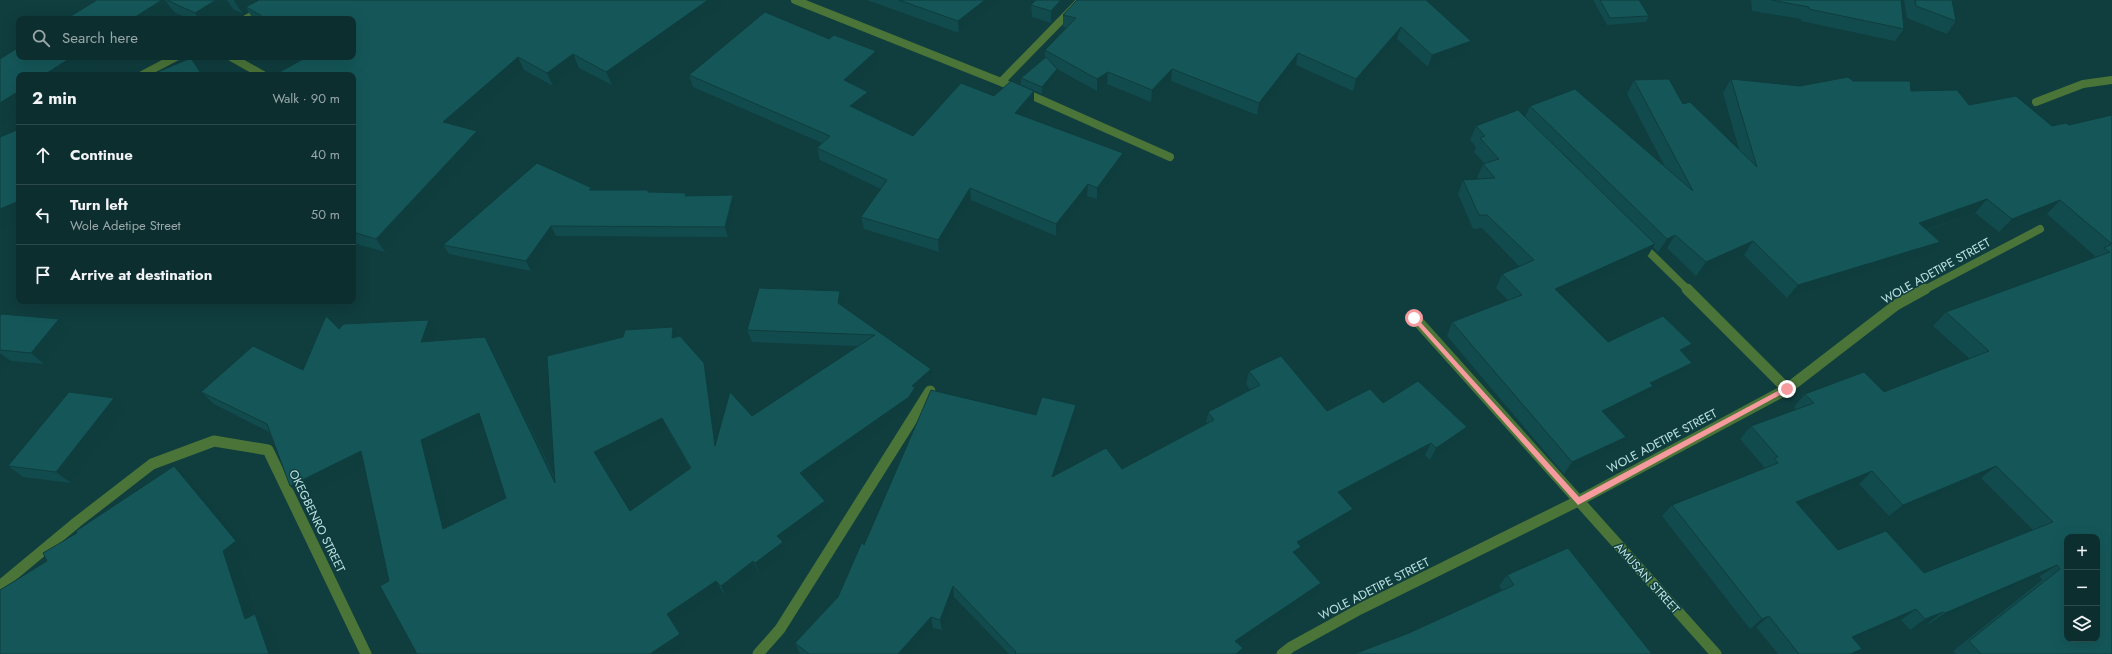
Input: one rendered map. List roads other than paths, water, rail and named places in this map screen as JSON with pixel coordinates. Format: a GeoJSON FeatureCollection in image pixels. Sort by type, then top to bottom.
{"type":"FeatureCollection","features":[{"type":"Feature","properties":{"kind":"street"},"geometry":{"type":"LineString","coordinates":[[251,16],[279,0]]}},
{"type":"Feature","properties":{"kind":"street"},"geometry":{"type":"LineString","coordinates":[[795,0],[1001,82],[1170,156]]}},
{"type":"Feature","properties":{"kind":"street"},"geometry":{"type":"LineString","coordinates":[[1001,82],[1081,0]]}},
{"type":"Feature","properties":{"kind":"street"},"geometry":{"type":"LineString","coordinates":[[148,72],[170,60]]}},
{"type":"Feature","properties":{"kind":"street"},"geometry":{"type":"LineString","coordinates":[[236,60],[258,72]]}},
{"type":"Feature","properties":{"kind":"street"},"geometry":{"type":"LineString","coordinates":[[2036,102],[2065,89],[2104,80],[2112,80]]}},
{"type":"Feature","properties":{"kind":"street","name":"WOLE ADETIPE STREET"},"geometry":{"type":"LineString","coordinates":[[1282,654],[1291,647],[1360,609],[1578,501],[1787,389],[1896,305],[2040,229]]}},
{"type":"Feature","properties":{"kind":"street"},"geometry":{"type":"LineString","coordinates":[[1634,238],[1787,389]]}},
{"type":"Feature","properties":{"kind":"street","name":"AMUSAN STREET"},"geometry":{"type":"LineString","coordinates":[[1414,318],[1716,654]]}},
{"type":"Feature","properties":{"kind":"street"},"geometry":{"type":"LineString","coordinates":[[758,654],[780,629],[930,391]]}},
{"type":"Feature","properties":{"kind":"street","name":"OKEGBENRO STREET"},"geometry":{"type":"LineString","coordinates":[[0,586],[77,522],[152,464],[214,441],[268,450],[366,654]]}}]}
